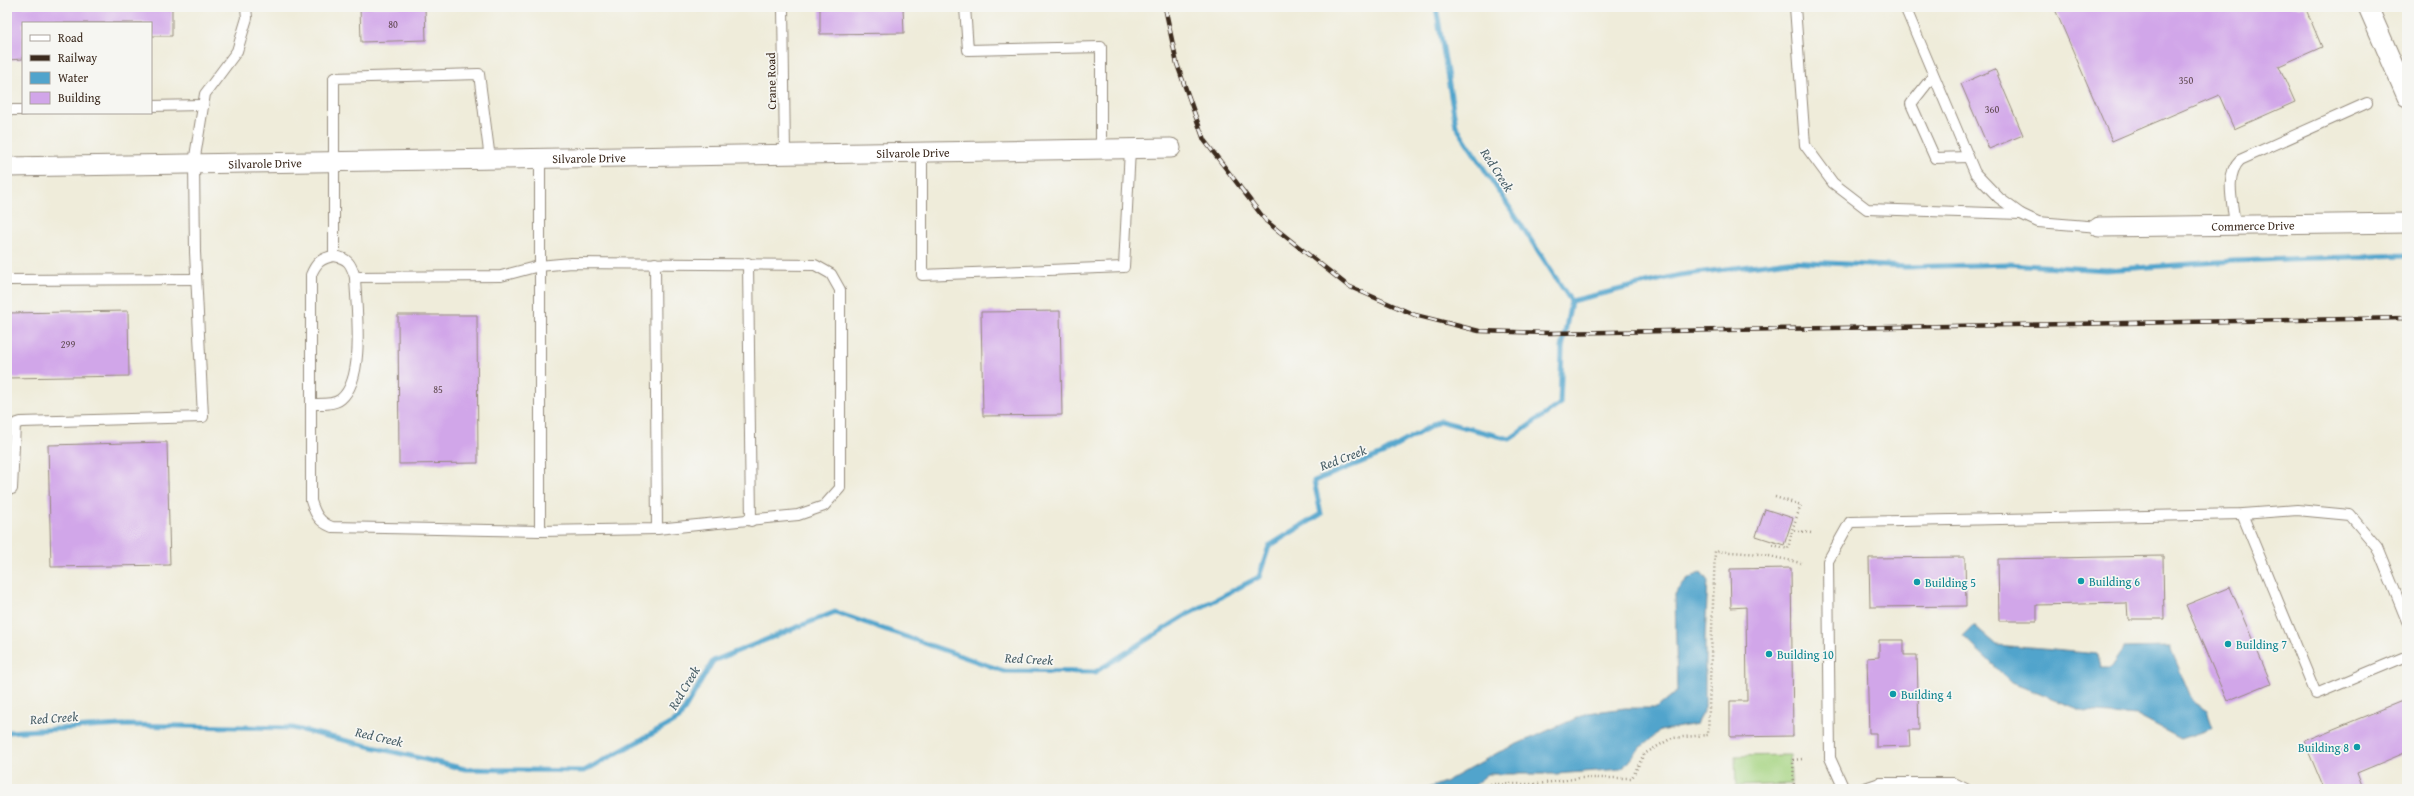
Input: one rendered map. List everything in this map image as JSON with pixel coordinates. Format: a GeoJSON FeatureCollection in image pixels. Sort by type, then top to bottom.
{"type":"FeatureCollection","features":[{"type":"Feature","properties":{"kind":"street"},"geometry":{"type":"LineString","coordinates":[[2368,7],[2407,97]]}},
{"type":"Feature","properties":{"kind":"street","name":"Silvarole Drive"},"geometry":{"type":"LineString","coordinates":[[7,167],[1171,148]]}},
{"type":"Feature","properties":{"kind":"street","name":"Commerce Drive"},"geometry":{"type":"LineString","coordinates":[[2099,227],[2407,223]]}},
{"type":"Feature","properties":{"kind":"lane"},"geometry":{"type":"LineString","coordinates":[[7,489],[12,489],[16,424],[21,422],[203,417],[196,279],[194,163],[202,104],[209,88],[237,51],[244,29],[246,7]]}},
{"type":"Feature","properties":{"kind":"lane","name":"Crane Road"},"geometry":{"type":"LineString","coordinates":[[783,7],[785,154]]}},
{"type":"Feature","properties":{"kind":"lane"},"geometry":{"type":"LineString","coordinates":[[965,7],[968,50],[1101,47],[1101,148]]}},
{"type":"Feature","properties":{"kind":"lane"},"geometry":{"type":"LineString","coordinates":[[1795,7],[1805,145],[1833,183],[1867,209],[2021,214]]}},
{"type":"Feature","properties":{"kind":"lane"},"geometry":{"type":"LineString","coordinates":[[1905,7],[1932,76],[1975,173],[1999,198],[2021,214],[2038,222],[2099,227]]}},
{"type":"Feature","properties":{"kind":"lane"},"geometry":{"type":"LineString","coordinates":[[334,256],[334,78],[479,74],[490,159]]}},
{"type":"Feature","properties":{"kind":"lane"},"geometry":{"type":"LineString","coordinates":[[1932,76],[1911,104],[1914,111],[1935,158],[1968,157]]}},
{"type":"Feature","properties":{"kind":"lane"},"geometry":{"type":"LineString","coordinates":[[2235,225],[2231,178],[2232,167],[2240,160],[2367,103]]}},
{"type":"Feature","properties":{"kind":"lane"},"geometry":{"type":"LineString","coordinates":[[152,106],[202,104]]}},
{"type":"Feature","properties":{"kind":"lane"},"geometry":{"type":"LineString","coordinates":[[7,110],[22,110]]}},
{"type":"Feature","properties":{"kind":"lane"},"geometry":{"type":"LineString","coordinates":[[922,152],[922,275],[1124,267],[1130,149]]}},
{"type":"Feature","properties":{"kind":"lane"},"geometry":{"type":"LineString","coordinates":[[540,158],[540,531]]}},
{"type":"Feature","properties":{"kind":"lane"},"geometry":{"type":"LineString","coordinates":[[311,404],[326,404],[341,400],[351,384],[357,360],[356,277],[352,265],[344,257],[334,256],[325,258],[316,263],[311,275],[311,404],[312,501],[314,512],[322,523],[332,526],[540,531],[657,529],[751,521],[798,515],[824,506],[840,488],[840,290],[831,274],[815,265],[748,263],[571,263],[539,266],[501,276],[356,277]]}},
{"type":"Feature","properties":{"kind":"lane"},"geometry":{"type":"LineString","coordinates":[[655,263],[657,529]]}},
{"type":"Feature","properties":{"kind":"lane"},"geometry":{"type":"LineString","coordinates":[[748,263],[751,521]]}},
{"type":"Feature","properties":{"kind":"lane"},"geometry":{"type":"LineString","coordinates":[[7,280],[196,279]]}},
{"type":"Feature","properties":{"kind":"lane"},"geometry":{"type":"LineString","coordinates":[[1844,789],[1830,758],[1828,561],[1850,522],[2242,514],[2297,510],[2350,515],[2377,547],[2407,621]]}},
{"type":"Feature","properties":{"kind":"lane"},"geometry":{"type":"LineString","coordinates":[[2242,514],[2316,694],[2407,656]]}},
{"type":"Feature","properties":{"kind":"lane"},"geometry":{"type":"LineString","coordinates":[[1862,789],[1880,783],[1954,783],[1966,789]]}},
{"type":"Feature","properties":{"kind":"path"},"geometry":{"type":"LineString","coordinates":[[1773,545],[1788,549],[1792,530],[1801,505],[1775,497]]}},
{"type":"Feature","properties":{"kind":"path"},"geometry":{"type":"LineString","coordinates":[[1792,530],[1811,533]]}},
{"type":"Feature","properties":{"kind":"path"},"geometry":{"type":"LineString","coordinates":[[1484,789],[1490,784],[1538,784],[1578,778],[1632,778],[1644,754],[1672,738],[1708,735],[1715,551],[1760,554],[1801,563]]}},
{"type":"Feature","properties":{"kind":"path"},"geometry":{"type":"LineString","coordinates":[[1737,788],[1794,787],[1793,760],[1803,759]]}},
{"type":"Feature","properties":{"kind":"green space"},"geometry":{"type":"Polygon","coordinates":[[[1790,755],[1791,784],[1736,786],[1735,756],[1790,755]]]}},
{"type":"Feature","properties":{"kind":"water"},"geometry":{"type":"Polygon","coordinates":[[[1701,572],[1708,581],[1705,637],[1705,708],[1696,724],[1660,731],[1636,752],[1622,769],[1556,774],[1488,774],[1469,789],[1425,789],[1445,782],[1499,752],[1588,713],[1625,708],[1657,708],[1677,691],[1675,594],[1687,580],[1701,572]]]}},
{"type":"Feature","properties":{"kind":"water"},"geometry":{"type":"Polygon","coordinates":[[[1974,625],[1997,645],[2098,654],[2101,668],[2110,668],[2124,648],[2170,647],[2193,702],[2207,711],[2213,728],[2181,739],[2137,716],[2085,712],[2012,683],[1963,636],[1974,625]]]}},
{"type":"Feature","properties":{"kind":"building"},"geometry":{"type":"Polygon","coordinates":[[[7,7],[172,7],[172,36],[152,36],[152,22],[22,22],[22,59],[7,60],[7,7]]]}},
{"type":"Feature","properties":{"kind":"building"},"geometry":{"type":"Polygon","coordinates":[[[360,7],[425,7],[426,40],[361,42],[360,7]]]}},
{"type":"Feature","properties":{"kind":"building"},"geometry":{"type":"Polygon","coordinates":[[[820,7],[903,7],[904,33],[820,34],[820,7]]]}},
{"type":"Feature","properties":{"kind":"building"},"geometry":{"type":"Polygon","coordinates":[[[2054,7],[2305,7],[2322,47],[2279,66],[2295,102],[2234,129],[2219,95],[2112,141],[2054,7]]]}},
{"type":"Feature","properties":{"kind":"building"},"geometry":{"type":"Polygon","coordinates":[[[1995,69],[2023,135],[1989,149],[1961,84],[1995,69]]]}},
{"type":"Feature","properties":{"kind":"building"},"geometry":{"type":"Polygon","coordinates":[[[128,311],[129,376],[7,378],[7,313],[128,311]]]}},
{"type":"Feature","properties":{"kind":"building"},"geometry":{"type":"Polygon","coordinates":[[[1060,311],[1062,415],[983,416],[981,312],[1060,311]]]}},
{"type":"Feature","properties":{"kind":"building"},"geometry":{"type":"Polygon","coordinates":[[[398,315],[477,315],[478,463],[399,464],[398,315]]]}},
{"type":"Feature","properties":{"kind":"building"},"geometry":{"type":"Polygon","coordinates":[[[167,442],[170,565],[51,567],[48,445],[167,442]]]}},
{"type":"Feature","properties":{"kind":"building"},"geometry":{"type":"Polygon","coordinates":[[[1765,509],[1793,518],[1784,545],[1756,536],[1765,509]]]}},
{"type":"Feature","properties":{"kind":"building","name":"Building 6"},"geometry":{"type":"Polygon","coordinates":[[[2163,556],[2164,619],[2128,619],[2127,603],[2037,605],[2037,621],[1999,621],[1998,559],[2163,556]]]}},
{"type":"Feature","properties":{"kind":"building","name":"Building 5"},"geometry":{"type":"Polygon","coordinates":[[[1965,557],[1966,606],[1870,607],[1869,558],[1965,557]]]}},
{"type":"Feature","properties":{"kind":"building","name":"Building 10"},"geometry":{"type":"Polygon","coordinates":[[[1791,568],[1793,736],[1730,737],[1730,701],[1747,701],[1746,607],[1731,608],[1730,569],[1791,568]]]}},
{"type":"Feature","properties":{"kind":"building","name":"Building 7"},"geometry":{"type":"Polygon","coordinates":[[[2230,587],[2271,683],[2227,701],[2186,605],[2230,587]]]}},
{"type":"Feature","properties":{"kind":"building","name":"Building 4"},"geometry":{"type":"Polygon","coordinates":[[[1879,640],[1904,640],[1904,655],[1917,655],[1919,730],[1909,730],[1910,746],[1876,747],[1876,733],[1869,733],[1867,658],[1879,657],[1879,640]]]}},
{"type":"Feature","properties":{"kind":"building","name":"Building 8"},"geometry":{"type":"Polygon","coordinates":[[[2407,699],[2407,752],[2357,773],[2363,789],[2324,789],[2304,741],[2407,699]]]}},
{"type":"Feature","properties":{"kind":"waterway","name":"Red Creek"},"geometry":{"type":"LineString","coordinates":[[7,732],[122,725],[293,728],[465,769],[584,771],[679,719],[713,661],[835,612],[1004,671],[1095,672],[1188,614],[1259,577],[1269,546],[1321,514],[1314,481],[1382,454],[1440,421],[1510,439],[1560,404],[1562,348],[1571,301],[1456,126],[1436,7]]}},
{"type":"Feature","properties":{"kind":"waterway"},"geometry":{"type":"LineString","coordinates":[[1571,301],[1680,275],[1789,261],[1906,267],[2007,264],[2106,270],[2233,261],[2407,255]]}},
{"type":"Feature","properties":{"kind":"railway"},"geometry":{"type":"LineString","coordinates":[[1165,7],[1177,64],[1204,140],[1266,221],[1348,286],[1415,315],[1479,331],[1550,333],[2407,318]]}},
{"type":"Feature","properties":{"kind":"place","name":"Building 6"},"geometry":{"type":"Point","coordinates":[2081,581]}},
{"type":"Feature","properties":{"kind":"place","name":"Building 5"},"geometry":{"type":"Point","coordinates":[1917,582]}},
{"type":"Feature","properties":{"kind":"place","name":"Building 7"},"geometry":{"type":"Point","coordinates":[2228,644]}},
{"type":"Feature","properties":{"kind":"place","name":"Building 10"},"geometry":{"type":"Point","coordinates":[1769,654]}},
{"type":"Feature","properties":{"kind":"place","name":"Building 4"},"geometry":{"type":"Point","coordinates":[1893,694]}},
{"type":"Feature","properties":{"kind":"place","name":"Building 8"},"geometry":{"type":"Point","coordinates":[2357,747]}}]}
